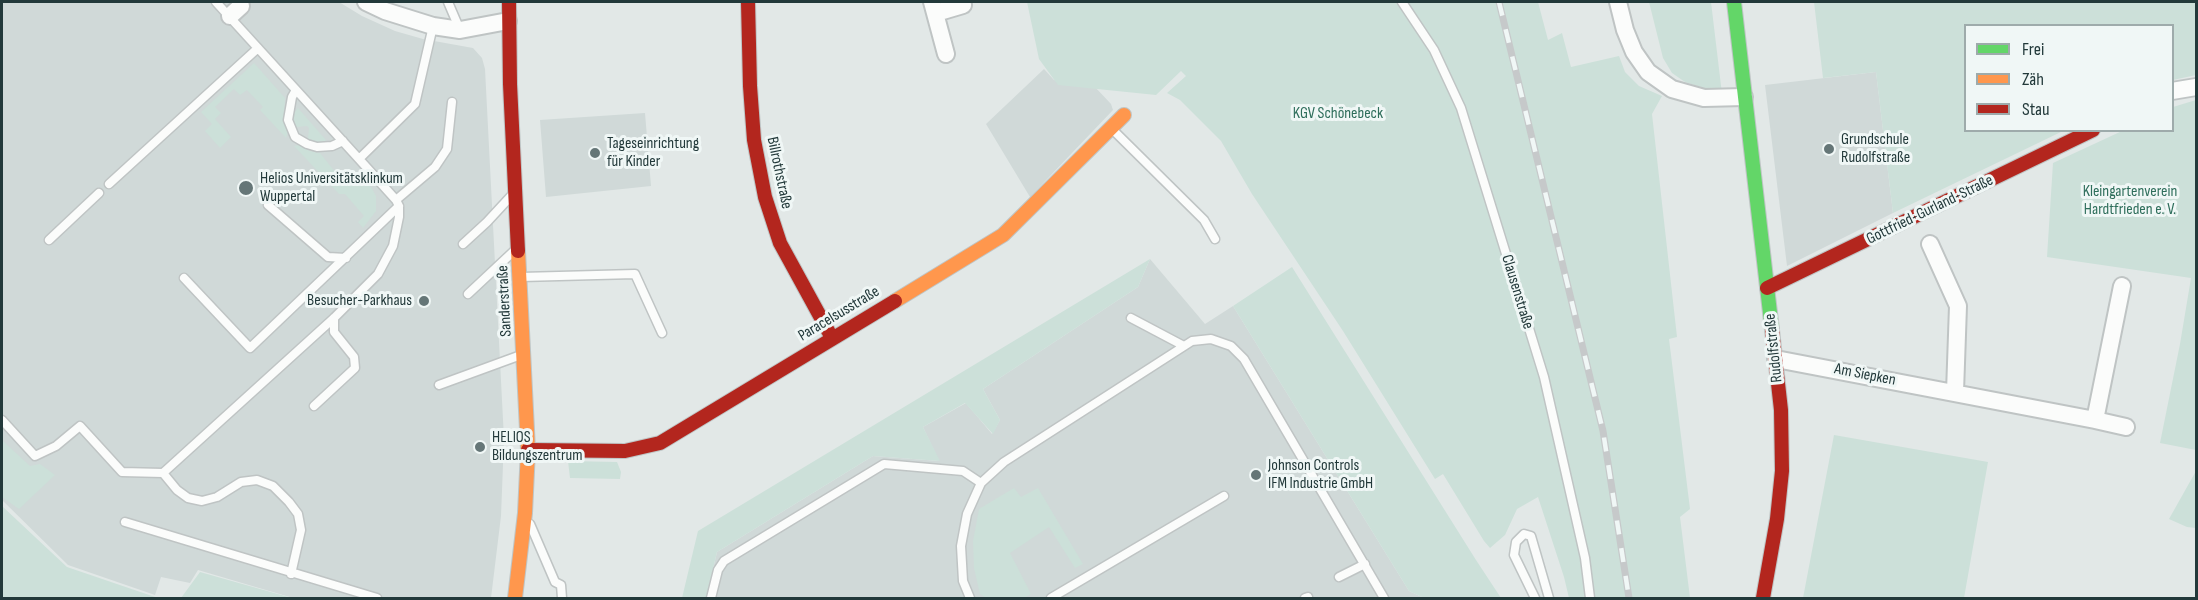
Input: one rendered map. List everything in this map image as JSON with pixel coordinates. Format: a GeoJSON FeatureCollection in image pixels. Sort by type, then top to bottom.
{"type":"FeatureCollection","features":[{"type":"Feature","properties":{"kind":"street"},"geometry":{"type":"LineString","coordinates":[[366,2],[433,26],[460,30],[508,21]]}},
{"type":"Feature","properties":{"kind":"street","name":"Sanderstraße"},"geometry":{"type":"LineString","coordinates":[[509,2],[508,21],[528,450],[525,513],[515,598]]}},
{"type":"Feature","properties":{"kind":"street","name":"Billrothstraße"},"geometry":{"type":"LineString","coordinates":[[748,2],[754,140],[765,197],[780,243],[831,338]]}},
{"type":"Feature","properties":{"kind":"street"},"geometry":{"type":"LineString","coordinates":[[1618,2],[1625,30],[1634,52],[1647,72],[1672,89],[1704,98],[1744,97]]}},
{"type":"Feature","properties":{"kind":"street","name":"Rudolfstraße"},"geometry":{"type":"LineString","coordinates":[[1734,2],[1781,410],[1782,471],[1777,519],[1763,598]]}},
{"type":"Feature","properties":{"kind":"street"},"geometry":{"type":"LineString","coordinates":[[945,54],[934,7],[963,4]]}},
{"type":"Feature","properties":{"kind":"street"},"geometry":{"type":"LineString","coordinates":[[2174,91],[2196,87]]}},
{"type":"Feature","properties":{"kind":"street","name":"Paracelsusstraße"},"geometry":{"type":"LineString","coordinates":[[528,450],[625,451],[660,443],[1003,235],[1124,115]]}},
{"type":"Feature","properties":{"kind":"street","name":"Gottfried-Gurland-Straße"},"geometry":{"type":"LineString","coordinates":[[1767,288],[2089,132]]}},
{"type":"Feature","properties":{"kind":"street"},"geometry":{"type":"LineString","coordinates":[[1930,244],[1958,306],[1955,392]]}},
{"type":"Feature","properties":{"kind":"street"},"geometry":{"type":"LineString","coordinates":[[2095,420],[2122,286]]}},
{"type":"Feature","properties":{"kind":"street","name":"Am Siepken"},"geometry":{"type":"LineString","coordinates":[[1776,359],[2126,427]]}},
{"type":"Feature","properties":{"kind":"lane"},"geometry":{"type":"LineString","coordinates":[[2,420],[35,456],[56,446],[80,426],[122,472],[163,473],[334,318],[378,274],[393,246],[399,218],[398,203],[258,48],[236,11],[216,2]]}},
{"type":"Feature","properties":{"kind":"lane"},"geometry":{"type":"LineString","coordinates":[[448,2],[460,30]]}},
{"type":"Feature","properties":{"kind":"lane","name":"Clausenstraße"},"geometry":{"type":"LineString","coordinates":[[1402,2],[1434,50],[1461,108],[1544,377],[1585,558],[1590,598]]}},
{"type":"Feature","properties":{"kind":"lane"},"geometry":{"type":"LineString","coordinates":[[359,159],[415,104],[433,26]]}},
{"type":"Feature","properties":{"kind":"lane"},"geometry":{"type":"LineString","coordinates":[[109,184],[258,48]]}},
{"type":"Feature","properties":{"kind":"lane"},"geometry":{"type":"LineString","coordinates":[[296,90],[292,97],[288,120],[295,137],[306,144],[317,147],[332,146],[343,141]]}},
{"type":"Feature","properties":{"kind":"lane"},"geometry":{"type":"LineString","coordinates":[[184,278],[250,348],[346,258],[435,167],[447,149],[452,102]]}},
{"type":"Feature","properties":{"kind":"lane"},"geometry":{"type":"LineString","coordinates":[[1111,128],[1204,220],[1215,239]]}},
{"type":"Feature","properties":{"kind":"lane"},"geometry":{"type":"LineString","coordinates":[[463,244],[516,190]]}},
{"type":"Feature","properties":{"kind":"lane"},"geometry":{"type":"LineString","coordinates":[[49,240],[99,194]]}},
{"type":"Feature","properties":{"kind":"lane"},"geometry":{"type":"LineString","coordinates":[[268,205],[328,257],[346,258]]}},
{"type":"Feature","properties":{"kind":"lane"},"geometry":{"type":"LineString","coordinates":[[468,294],[519,246]]}},
{"type":"Feature","properties":{"kind":"lane"},"geometry":{"type":"LineString","coordinates":[[521,277],[635,274],[662,333]]}},
{"type":"Feature","properties":{"kind":"lane"},"geometry":{"type":"LineString","coordinates":[[314,406],[355,368],[354,357],[334,332],[334,318]]}},
{"type":"Feature","properties":{"kind":"lane"},"geometry":{"type":"LineString","coordinates":[[1131,318],[1184,346]]}},
{"type":"Feature","properties":{"kind":"lane"},"geometry":{"type":"LineString","coordinates":[[970,598],[963,581],[961,546],[967,514],[981,483],[1004,462],[1184,346],[1192,341],[1211,339],[1231,346],[1244,358],[1384,598]]}},
{"type":"Feature","properties":{"kind":"lane"},"geometry":{"type":"LineString","coordinates":[[439,385],[524,353]]}},
{"type":"Feature","properties":{"kind":"lane"},"geometry":{"type":"LineString","coordinates":[[711,598],[718,570],[724,561],[884,464],[963,471],[981,483]]}},
{"type":"Feature","properties":{"kind":"lane"},"geometry":{"type":"LineString","coordinates":[[163,473],[177,490],[188,498],[202,501],[217,497],[241,482],[257,480],[273,486],[289,501],[298,514],[301,530],[291,574]]}},
{"type":"Feature","properties":{"kind":"lane"},"geometry":{"type":"LineString","coordinates":[[1051,598],[1224,496]]}},
{"type":"Feature","properties":{"kind":"lane"},"geometry":{"type":"LineString","coordinates":[[525,513],[555,582],[561,585],[562,598]]}},
{"type":"Feature","properties":{"kind":"lane"},"geometry":{"type":"LineString","coordinates":[[125,522],[291,574],[377,598]]}},
{"type":"Feature","properties":{"kind":"lane"},"geometry":{"type":"LineString","coordinates":[[1535,598],[1514,555],[1516,542],[1524,534],[1531,536],[1549,598]]}},
{"type":"Feature","properties":{"kind":"lane"},"geometry":{"type":"LineString","coordinates":[[1339,578],[1365,564]]}},
{"type":"Feature","properties":{"kind":"shaded area","name":"Helios Universitätsklinkum Wuppertal"},"geometry":{"type":"Polygon","coordinates":[[[2,2],[339,2],[362,16],[395,31],[423,39],[473,48],[482,58],[485,69],[504,439],[501,516],[491,598],[293,598],[198,570],[190,583],[161,577],[155,595],[68,565],[2,500],[2,2]]]}},
{"type":"Feature","properties":{"kind":"shaded area"},"geometry":{"type":"Polygon","coordinates":[[[1044,69],[1054,80],[1095,87],[1111,104],[1113,110],[1030,197],[986,124],[1044,69]]]}},
{"type":"Feature","properties":{"kind":"shaded area","name":"Grundschule Rudolfstraße"},"geometry":{"type":"Polygon","coordinates":[[[1876,72],[1893,213],[1787,266],[1765,85],[1876,72]]]}},
{"type":"Feature","properties":{"kind":"shaded area","name":"Tageseinrichtung für Kinder"},"geometry":{"type":"Polygon","coordinates":[[[645,113],[651,186],[546,197],[540,120],[645,113]]]}},
{"type":"Feature","properties":{"kind":"shaded area"},"geometry":{"type":"Polygon","coordinates":[[[1150,259],[1205,324],[1233,306],[1409,591],[1424,598],[706,598],[717,552],[873,456],[939,461],[923,427],[966,403],[992,434],[1000,420],[983,389],[1138,287],[1150,259]]]}},
{"type":"Feature","properties":{"kind":"green space","name":"KGV Schönebeck"},"geometry":{"type":"Polygon","coordinates":[[[1027,2],[1538,2],[1548,40],[1562,33],[1571,67],[1619,56],[1625,72],[1639,86],[1662,96],[1652,114],[1677,337],[1669,339],[1690,509],[1680,517],[1690,598],[1569,598],[1538,497],[1517,509],[1505,535],[1490,548],[1443,474],[1435,479],[1343,331],[1252,194],[1221,141],[1180,100],[1167,93],[1186,76],[1181,71],[1156,95],[1058,85],[1039,59],[1027,2]]]}},
{"type":"Feature","properties":{"kind":"green space"},"geometry":{"type":"Polygon","coordinates":[[[1649,2],[1711,2],[1722,94],[1685,82],[1672,73],[1663,58],[1649,2]]]}},
{"type":"Feature","properties":{"kind":"green space"},"geometry":{"type":"Polygon","coordinates":[[[1814,2],[2196,2],[2196,75],[2174,80],[2174,24],[1964,24],[1964,132],[2061,132],[1893,213],[1876,72],[1823,78],[1814,2]]]}},
{"type":"Feature","properties":{"kind":"green space"},"geometry":{"type":"Polygon","coordinates":[[[254,63],[285,98],[284,119],[288,132],[286,138],[260,110],[263,107],[247,90],[240,95],[234,89],[215,107],[221,113],[215,119],[231,137],[220,148],[205,131],[212,124],[201,112],[254,63]]]}},
{"type":"Feature","properties":{"kind":"green space","name":"Kleingartenverein Hardtfrieden e. V."},"geometry":{"type":"Polygon","coordinates":[[[2196,100],[2196,450],[2160,443],[2191,278],[2047,257],[2053,163],[2120,132],[2174,132],[2174,107],[2196,100]]]}},
{"type":"Feature","properties":{"kind":"green space"},"geometry":{"type":"Polygon","coordinates":[[[298,108],[326,140],[324,143],[315,143],[308,139],[309,128],[307,126],[297,127],[294,124],[293,114],[298,108]]]}},
{"type":"Feature","properties":{"kind":"green space"},"geometry":{"type":"Polygon","coordinates":[[[299,145],[320,153],[344,183],[357,172],[371,187],[376,196],[376,211],[363,228],[358,222],[364,216],[345,194],[339,194],[294,146],[299,145]]]}},
{"type":"Feature","properties":{"kind":"green space"},"geometry":{"type":"Polygon","coordinates":[[[1150,259],[1138,287],[983,389],[1000,420],[993,434],[965,403],[923,427],[940,461],[873,456],[717,552],[706,598],[682,598],[698,531],[1150,259]]]}},
{"type":"Feature","properties":{"kind":"green space"},"geometry":{"type":"Polygon","coordinates":[[[1292,267],[1501,598],[1424,598],[1409,591],[1233,306],[1292,267]]]}},
{"type":"Feature","properties":{"kind":"green space"},"geometry":{"type":"Polygon","coordinates":[[[1834,435],[1988,462],[1964,598],[1803,598],[1834,435]]]}},
{"type":"Feature","properties":{"kind":"green space"},"geometry":{"type":"Polygon","coordinates":[[[2,440],[30,466],[40,464],[55,475],[19,509],[2,497],[2,440]]]}},
{"type":"Feature","properties":{"kind":"green space"},"geometry":{"type":"Polygon","coordinates":[[[568,461],[617,462],[621,472],[620,479],[570,478],[568,461]]]}},
{"type":"Feature","properties":{"kind":"green space"},"geometry":{"type":"Polygon","coordinates":[[[2196,471],[2196,528],[2187,527],[2169,519],[2196,471]]]}},
{"type":"Feature","properties":{"kind":"green space"},"geometry":{"type":"Polygon","coordinates":[[[1014,488],[1021,497],[1038,488],[1083,564],[1075,568],[1049,527],[1010,553],[1031,594],[1024,598],[986,598],[980,594],[974,568],[973,541],[979,509],[1014,488]]]}},
{"type":"Feature","properties":{"kind":"green space"},"geometry":{"type":"Polygon","coordinates":[[[2,506],[67,567],[158,598],[2,598],[2,506]]]}},
{"type":"Feature","properties":{"kind":"green space"},"geometry":{"type":"Polygon","coordinates":[[[200,572],[292,598],[181,598],[200,572]]]}},
{"type":"Feature","properties":{"kind":"railway"},"geometry":{"type":"LineString","coordinates":[[1499,2],[1603,431],[1629,598]]}},
{"type":"Feature","properties":{"kind":"traffic: fast"},"geometry":{"type":"LineString","coordinates":[[1734,2],[1772,330]]}},
{"type":"Feature","properties":{"kind":"traffic: slow"},"geometry":{"type":"LineString","coordinates":[[895,301],[1003,235],[1124,115]]}},
{"type":"Feature","properties":{"kind":"traffic: slow"},"geometry":{"type":"LineString","coordinates":[[515,598],[525,513],[528,450],[518,251]]}},
{"type":"Feature","properties":{"kind":"traffic: jam"},"geometry":{"type":"LineString","coordinates":[[509,2],[510,84],[518,251]]}},
{"type":"Feature","properties":{"kind":"traffic: jam"},"geometry":{"type":"LineString","coordinates":[[748,2],[754,140],[765,197],[780,243],[832,338]]}},
{"type":"Feature","properties":{"kind":"traffic: jam"},"geometry":{"type":"LineString","coordinates":[[1767,288],[2089,132]]}},
{"type":"Feature","properties":{"kind":"traffic: jam"},"geometry":{"type":"LineString","coordinates":[[528,450],[625,451],[660,443],[895,301]]}},
{"type":"Feature","properties":{"kind":"traffic: jam"},"geometry":{"type":"LineString","coordinates":[[1763,598],[1777,519],[1782,471],[1781,410],[1772,330]]}},
{"type":"Feature","properties":{"kind":"place","name":"Grundschule Rudolfstraße"},"geometry":{"type":"Point","coordinates":[1829,149]}},
{"type":"Feature","properties":{"kind":"place","name":"Tageseinrichtung für Kinder"},"geometry":{"type":"Point","coordinates":[595,153]}},
{"type":"Feature","properties":{"kind":"place","name":"Helios Universitätsklinkum Wuppertal"},"geometry":{"type":"Point","coordinates":[246,188]}},
{"type":"Feature","properties":{"kind":"place","name":"Besucher-Parkhaus"},"geometry":{"type":"Point","coordinates":[424,301]}},
{"type":"Feature","properties":{"kind":"place","name":"HELIOS Bildungszentrum"},"geometry":{"type":"Point","coordinates":[480,447]}},
{"type":"Feature","properties":{"kind":"place","name":"Johnson Controls IFM Industrie GmbH"},"geometry":{"type":"Point","coordinates":[1256,475]}}]}
